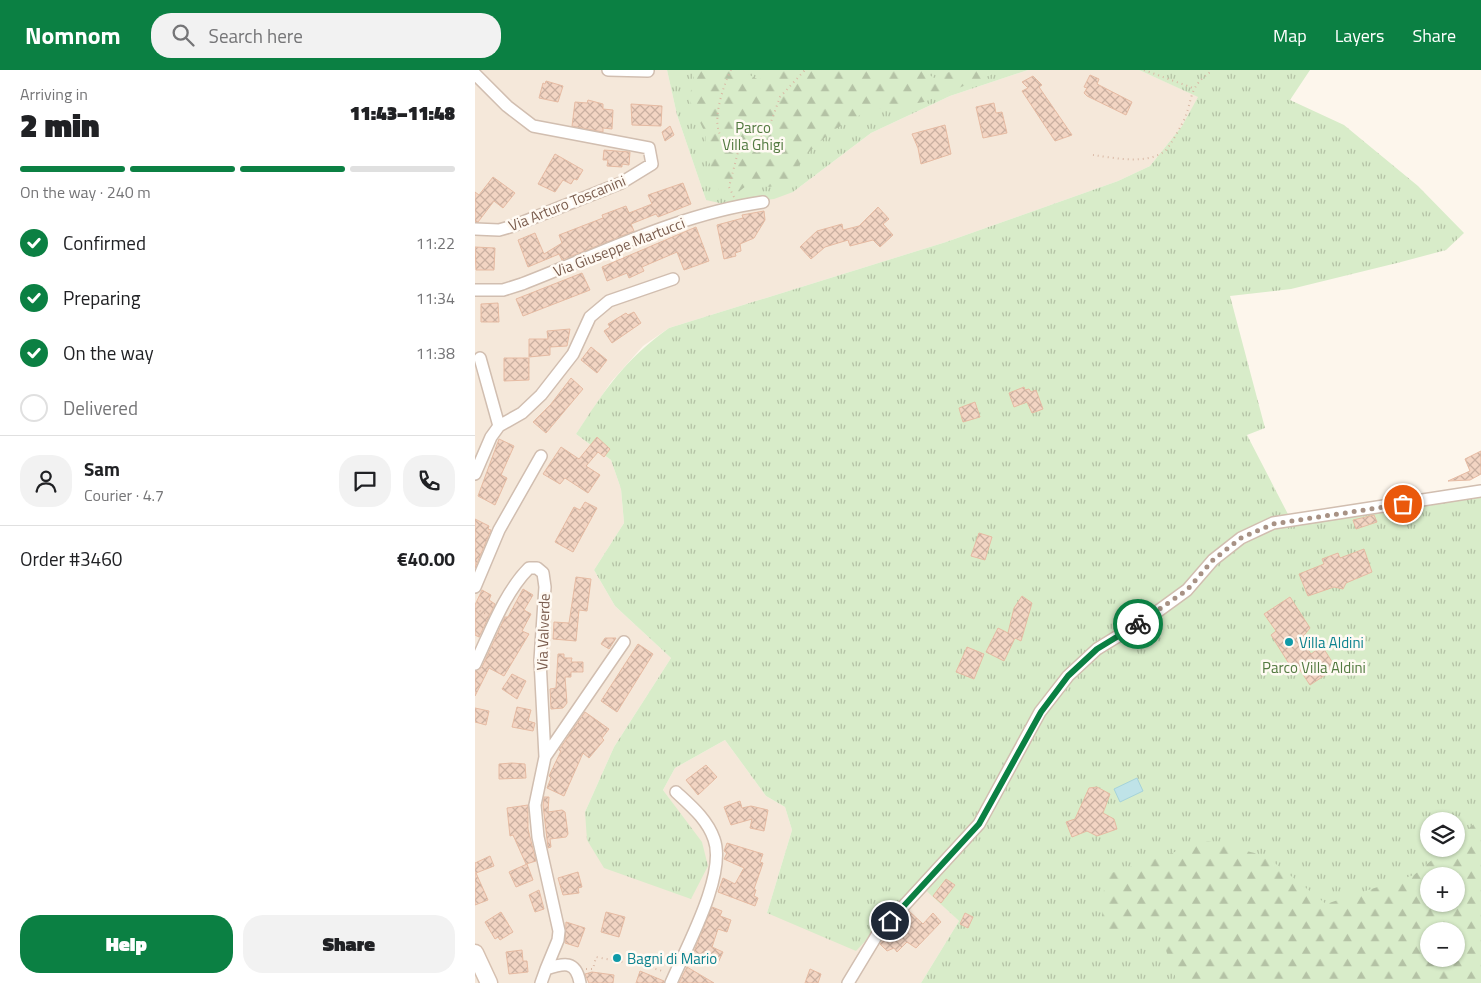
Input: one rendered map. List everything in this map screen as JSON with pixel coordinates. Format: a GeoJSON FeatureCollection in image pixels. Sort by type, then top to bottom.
{"type":"FeatureCollection","features":[{"type":"Feature","properties":{"kind":"main road"},"geometry":{"type":"LineString","coordinates":[[475,954],[489,983]]}},
{"type":"Feature","properties":{"kind":"street"},"geometry":{"type":"LineString","coordinates":[[608,70],[648,71]]}},
{"type":"Feature","properties":{"kind":"street","name":"Via Arturo Toscanini"},"geometry":{"type":"LineString","coordinates":[[475,74],[507,106],[533,126],[649,148],[652,164],[621,183],[513,226],[499,230],[475,229]]}},
{"type":"Feature","properties":{"kind":"street","name":"Via Giuseppe Martucci"},"geometry":{"type":"LineString","coordinates":[[475,290],[503,290],[676,223],[739,205],[763,202]]}},
{"type":"Feature","properties":{"kind":"street"},"geometry":{"type":"LineString","coordinates":[[475,474],[491,437],[499,426],[522,413],[541,395],[573,354],[590,317],[609,301],[673,279]]}},
{"type":"Feature","properties":{"kind":"street"},"geometry":{"type":"LineString","coordinates":[[480,358],[499,426]]}},
{"type":"Feature","properties":{"kind":"street"},"geometry":{"type":"LineString","coordinates":[[475,587],[499,530],[541,456]]}},
{"type":"Feature","properties":{"kind":"street"},"geometry":{"type":"LineString","coordinates":[[849,983],[877,934],[979,824],[1041,712],[1068,676],[1097,649],[1154,614],[1187,590],[1213,560],[1241,538],[1273,524],[1481,491]]}},
{"type":"Feature","properties":{"kind":"street","name":"Via Valverde"},"geometry":{"type":"LineString","coordinates":[[475,664],[497,618],[521,576],[529,568],[537,568],[543,573],[545,587],[542,603],[540,660],[545,757],[535,805],[538,837],[559,931],[558,940],[541,983]]}},
{"type":"Feature","properties":{"kind":"street","name":"Via Valverde"},"geometry":{"type":"LineString","coordinates":[[545,757],[625,642]]}},
{"type":"Feature","properties":{"kind":"street"},"geometry":{"type":"LineString","coordinates":[[672,981],[715,880],[718,860],[714,840],[702,817],[675,792]]}},
{"type":"Feature","properties":{"kind":"street"},"geometry":{"type":"LineString","coordinates":[[546,969],[567,964],[574,968],[579,978]]}},
{"type":"Feature","properties":{"kind":"path"},"geometry":{"type":"LineString","coordinates":[[731,70],[722,87],[716,121],[719,134],[737,152]]}},
{"type":"Feature","properties":{"kind":"path"},"geometry":{"type":"LineString","coordinates":[[739,205],[729,187],[737,152],[767,132],[780,97],[805,70]]}},
{"type":"Feature","properties":{"kind":"path"},"geometry":{"type":"LineString","coordinates":[[1144,70],[1193,88]]}},
{"type":"Feature","properties":{"kind":"path"},"geometry":{"type":"LineString","coordinates":[[1093,155],[1126,159],[1149,157],[1166,150],[1184,119],[1193,88],[1199,80],[1213,70]]}},
{"type":"Feature","properties":{"kind":"path"},"geometry":{"type":"LineString","coordinates":[[617,962],[621,953]]}},
{"type":"Feature","properties":{"kind":"path"},"geometry":{"type":"LineString","coordinates":[[579,978],[584,968],[593,969],[596,957],[657,969],[665,972],[665,975],[672,981]]}},
{"type":"Feature","properties":{"kind":"shaded area"},"geometry":{"type":"Polygon","coordinates":[[[475,70],[667,70],[677,115],[706,200],[793,192],[871,133],[950,96],[1028,70],[1139,70],[1199,97],[1182,126],[1150,166],[1118,181],[946,242],[669,328],[643,346],[611,382],[576,434],[611,460],[621,489],[624,523],[594,570],[615,606],[671,658],[614,747],[585,812],[676,808],[663,790],[675,768],[725,740],[766,796],[785,807],[792,830],[767,913],[920,884],[959,921],[921,983],[475,983],[475,70]]]}},
{"type":"Feature","properties":{"kind":"green space","name":"Parco Villa Ghigi"},"geometry":{"type":"Polygon","coordinates":[[[667,70],[1028,70],[950,96],[871,133],[793,192],[774,199],[724,204],[706,200],[677,115],[667,70]]]}},
{"type":"Feature","properties":{"kind":"green space","name":"Parco Villa Ghigi"},"geometry":{"type":"Polygon","coordinates":[[[690,70],[740,70],[759,80],[772,70],[922,70],[934,78],[954,70],[1003,70],[924,102],[867,111],[832,131],[808,153],[784,185],[768,187],[750,183],[737,193],[719,190],[706,153],[706,135],[689,99],[694,77],[690,70]]]}},
{"type":"Feature","properties":{"kind":"green space","name":"Parco Villa Aldini"},"geometry":{"type":"Polygon","coordinates":[[[1139,70],[1310,70],[1290,100],[1344,125],[1418,186],[1464,233],[1446,250],[1291,289],[1230,296],[1265,428],[1247,435],[1291,520],[1481,491],[1481,983],[921,983],[959,921],[919,884],[856,951],[767,913],[792,830],[785,807],[766,796],[725,740],[675,768],[663,790],[702,842],[708,866],[691,899],[604,868],[587,840],[585,812],[614,747],[671,658],[615,606],[594,570],[624,523],[621,489],[611,460],[576,434],[606,390],[627,364],[669,328],[946,242],[1118,181],[1150,166],[1182,126],[1198,97],[1139,70]]]}},
{"type":"Feature","properties":{"kind":"green space"},"geometry":{"type":"Polygon","coordinates":[[[1481,818],[1481,983],[1176,983],[1175,975],[1160,934],[1101,930],[1105,875],[1208,841],[1266,856],[1326,904],[1414,875],[1420,870],[1420,912],[1465,912],[1465,867],[1424,867],[1435,857],[1465,857],[1465,831],[1481,818]]]}},
{"type":"Feature","properties":{"kind":"water"},"geometry":{"type":"Polygon","coordinates":[[[1137,778],[1143,791],[1120,802],[1114,789],[1137,778]]]}},
{"type":"Feature","properties":{"kind":"building"},"geometry":{"type":"Polygon","coordinates":[[[1090,75],[1099,79],[1097,84],[1132,102],[1126,115],[1084,93],[1087,88],[1084,87],[1090,75]]]}},
{"type":"Feature","properties":{"kind":"building"},"geometry":{"type":"Polygon","coordinates":[[[1033,76],[1042,85],[1039,87],[1072,135],[1055,141],[1022,91],[1028,88],[1022,82],[1033,76]]]}},
{"type":"Feature","properties":{"kind":"building"},"geometry":{"type":"Polygon","coordinates":[[[546,81],[563,86],[558,102],[539,98],[543,83],[545,84],[546,81]]]}},
{"type":"Feature","properties":{"kind":"building"},"geometry":{"type":"Polygon","coordinates":[[[588,100],[603,104],[603,109],[613,110],[612,129],[603,128],[603,132],[572,126],[575,102],[587,103],[588,100]]]}},
{"type":"Feature","properties":{"kind":"building"},"geometry":{"type":"Polygon","coordinates":[[[994,103],[996,113],[1002,112],[1007,133],[983,138],[976,107],[994,103]]]}},
{"type":"Feature","properties":{"kind":"building"},"geometry":{"type":"Polygon","coordinates":[[[631,104],[662,106],[661,126],[632,125],[631,104]]]}},
{"type":"Feature","properties":{"kind":"building"},"geometry":{"type":"Polygon","coordinates":[[[945,125],[951,154],[921,164],[918,148],[912,134],[945,125]]]}},
{"type":"Feature","properties":{"kind":"building"},"geometry":{"type":"Polygon","coordinates":[[[670,126],[674,135],[665,141],[662,132],[670,126]]]}},
{"type":"Feature","properties":{"kind":"building"},"geometry":{"type":"Polygon","coordinates":[[[604,150],[630,152],[629,165],[622,164],[622,167],[607,166],[608,160],[603,160],[604,150]]]}},
{"type":"Feature","properties":{"kind":"building"},"geometry":{"type":"Polygon","coordinates":[[[555,154],[583,170],[577,180],[574,179],[571,184],[563,180],[555,192],[538,184],[555,154]]]}},
{"type":"Feature","properties":{"kind":"building"},"geometry":{"type":"Polygon","coordinates":[[[493,177],[515,193],[503,208],[494,201],[478,222],[475,222],[475,192],[479,195],[493,177]]]}},
{"type":"Feature","properties":{"kind":"building"},"geometry":{"type":"Polygon","coordinates":[[[683,183],[691,204],[658,217],[656,214],[631,224],[634,231],[562,260],[559,254],[528,267],[518,240],[535,233],[544,254],[562,243],[559,235],[603,218],[602,215],[626,206],[629,213],[652,204],[648,195],[683,183]]]}},
{"type":"Feature","properties":{"kind":"building"},"geometry":{"type":"Polygon","coordinates":[[[878,207],[889,219],[883,224],[893,235],[880,247],[873,240],[850,246],[848,240],[825,247],[811,259],[800,247],[817,231],[842,224],[843,230],[859,226],[878,207]]]}},
{"type":"Feature","properties":{"kind":"building"},"geometry":{"type":"Polygon","coordinates":[[[764,211],[765,220],[754,238],[740,244],[741,251],[735,253],[736,256],[724,259],[717,225],[743,218],[742,215],[764,211]]]}},
{"type":"Feature","properties":{"kind":"building"},"geometry":{"type":"Polygon","coordinates":[[[696,227],[709,261],[684,270],[677,252],[642,267],[644,271],[629,278],[627,273],[607,281],[602,267],[696,227]]]}},
{"type":"Feature","properties":{"kind":"building"},"geometry":{"type":"Polygon","coordinates":[[[475,247],[495,248],[494,270],[476,270],[475,247]]]}},
{"type":"Feature","properties":{"kind":"building"},"geometry":{"type":"Polygon","coordinates":[[[582,273],[590,290],[523,316],[516,299],[582,273]]]}},
{"type":"Feature","properties":{"kind":"building"},"geometry":{"type":"Polygon","coordinates":[[[498,303],[499,322],[481,322],[481,304],[498,303]]]}},
{"type":"Feature","properties":{"kind":"building"},"geometry":{"type":"Polygon","coordinates":[[[634,312],[641,323],[612,343],[604,331],[610,327],[608,324],[626,313],[628,315],[634,312]]]}},
{"type":"Feature","properties":{"kind":"building"},"geometry":{"type":"Polygon","coordinates":[[[570,329],[567,346],[550,347],[550,355],[529,357],[529,339],[548,339],[547,331],[570,329]]]}},
{"type":"Feature","properties":{"kind":"building"},"geometry":{"type":"Polygon","coordinates":[[[591,347],[607,360],[597,373],[581,360],[591,347]]]}},
{"type":"Feature","properties":{"kind":"building"},"geometry":{"type":"Polygon","coordinates":[[[504,358],[529,358],[529,380],[504,381],[504,358]]]}},
{"type":"Feature","properties":{"kind":"building"},"geometry":{"type":"Polygon","coordinates":[[[571,378],[583,389],[546,433],[533,422],[551,404],[571,378]]]}},
{"type":"Feature","properties":{"kind":"building"},"geometry":{"type":"Polygon","coordinates":[[[1024,387],[1025,390],[1029,389],[1031,392],[1036,390],[1043,409],[1032,413],[1027,402],[1014,407],[1009,393],[1024,387]]]}},
{"type":"Feature","properties":{"kind":"building"},"geometry":{"type":"Polygon","coordinates":[[[975,402],[980,417],[963,422],[959,408],[975,402]]]}},
{"type":"Feature","properties":{"kind":"building"},"geometry":{"type":"Polygon","coordinates":[[[597,437],[610,449],[604,457],[598,452],[586,466],[600,475],[588,493],[565,478],[560,484],[543,474],[561,447],[579,459],[597,437]]]}},
{"type":"Feature","properties":{"kind":"building"},"geometry":{"type":"Polygon","coordinates":[[[499,439],[514,446],[501,475],[507,478],[495,505],[478,496],[499,439]]]}},
{"type":"Feature","properties":{"kind":"building"},"geometry":{"type":"Polygon","coordinates":[[[1481,451],[1481,474],[1470,480],[1448,481],[1470,471],[1465,459],[1481,451]]]}},
{"type":"Feature","properties":{"kind":"building"},"geometry":{"type":"Polygon","coordinates":[[[585,502],[597,508],[573,552],[555,542],[574,507],[580,510],[585,502]]]}},
{"type":"Feature","properties":{"kind":"building"},"geometry":{"type":"Polygon","coordinates":[[[1374,515],[1377,522],[1356,529],[1353,520],[1374,515]]]}},
{"type":"Feature","properties":{"kind":"building"},"geometry":{"type":"Polygon","coordinates":[[[475,519],[489,526],[488,529],[491,530],[475,568],[475,519]]]}},
{"type":"Feature","properties":{"kind":"building"},"geometry":{"type":"Polygon","coordinates":[[[979,533],[992,537],[985,560],[971,556],[979,533]]]}},
{"type":"Feature","properties":{"kind":"building"},"geometry":{"type":"Polygon","coordinates":[[[1364,549],[1372,572],[1346,583],[1343,589],[1334,587],[1308,596],[1299,574],[1324,564],[1322,559],[1338,553],[1340,558],[1364,549]]]}},
{"type":"Feature","properties":{"kind":"building"},"geometry":{"type":"Polygon","coordinates":[[[576,577],[591,579],[587,611],[579,610],[576,641],[553,639],[554,622],[569,623],[576,577]]]}},
{"type":"Feature","properties":{"kind":"building"},"geometry":{"type":"Polygon","coordinates":[[[523,589],[533,595],[524,610],[531,614],[522,631],[529,634],[504,676],[489,668],[475,696],[475,671],[482,667],[505,617],[508,617],[523,589]]]}},
{"type":"Feature","properties":{"kind":"building"},"geometry":{"type":"Polygon","coordinates":[[[482,590],[491,595],[489,600],[495,604],[479,637],[475,635],[475,605],[482,590]]]}},
{"type":"Feature","properties":{"kind":"building"},"geometry":{"type":"Polygon","coordinates":[[[1022,596],[1032,603],[1021,641],[1015,638],[1004,661],[986,652],[998,628],[1008,633],[1014,608],[1022,596]]]}},
{"type":"Feature","properties":{"kind":"building","name":"Villa Aldini"},"geometry":{"type":"Polygon","coordinates":[[[1290,597],[1310,628],[1301,639],[1311,654],[1322,646],[1336,668],[1310,685],[1298,667],[1293,670],[1271,635],[1276,631],[1264,614],[1290,597]]]}},
{"type":"Feature","properties":{"kind":"building"},"geometry":{"type":"Polygon","coordinates":[[[605,638],[616,638],[609,649],[601,644],[605,638]]]}},
{"type":"Feature","properties":{"kind":"building"},"geometry":{"type":"Polygon","coordinates":[[[638,644],[653,654],[617,712],[601,701],[638,644]]]}},
{"type":"Feature","properties":{"kind":"building"},"geometry":{"type":"Polygon","coordinates":[[[967,647],[984,654],[974,679],[956,672],[967,647]]]}},
{"type":"Feature","properties":{"kind":"building"},"geometry":{"type":"Polygon","coordinates":[[[558,654],[564,654],[564,658],[572,658],[571,662],[583,662],[583,672],[571,672],[571,677],[565,677],[567,703],[563,708],[551,709],[550,689],[556,688],[558,654]]]}},
{"type":"Feature","properties":{"kind":"building"},"geometry":{"type":"Polygon","coordinates":[[[512,674],[526,681],[517,699],[502,689],[512,674]]]}},
{"type":"Feature","properties":{"kind":"building"},"geometry":{"type":"Polygon","coordinates":[[[517,707],[531,710],[528,721],[535,723],[533,731],[512,727],[517,707]]]}},
{"type":"Feature","properties":{"kind":"building"},"geometry":{"type":"Polygon","coordinates":[[[475,708],[489,711],[486,725],[475,722],[475,708]]]}},
{"type":"Feature","properties":{"kind":"building"},"geometry":{"type":"Polygon","coordinates":[[[585,712],[609,729],[602,738],[604,740],[589,758],[583,753],[564,796],[547,788],[551,778],[549,776],[561,751],[559,750],[585,712]]]}},
{"type":"Feature","properties":{"kind":"building"},"geometry":{"type":"Polygon","coordinates":[[[499,764],[525,764],[526,778],[499,779],[499,764]]]}},
{"type":"Feature","properties":{"kind":"building"},"geometry":{"type":"Polygon","coordinates":[[[706,765],[717,777],[698,795],[686,780],[706,765]]]}},
{"type":"Feature","properties":{"kind":"building"},"geometry":{"type":"Polygon","coordinates":[[[1097,787],[1110,794],[1103,813],[1114,819],[1117,829],[1097,836],[1087,831],[1072,837],[1066,822],[1075,819],[1089,788],[1097,787]]]}},
{"type":"Feature","properties":{"kind":"building"},"geometry":{"type":"Polygon","coordinates":[[[544,797],[549,797],[548,812],[562,810],[565,812],[568,834],[566,837],[550,839],[551,847],[548,848],[543,805],[544,797]]]}},
{"type":"Feature","properties":{"kind":"building"},"geometry":{"type":"Polygon","coordinates":[[[740,801],[742,808],[751,806],[768,810],[764,831],[750,828],[752,819],[731,825],[724,807],[740,801]]]}},
{"type":"Feature","properties":{"kind":"building"},"geometry":{"type":"Polygon","coordinates":[[[528,805],[528,829],[536,861],[526,864],[513,835],[510,836],[507,808],[528,805]]]}},
{"type":"Feature","properties":{"kind":"building"},"geometry":{"type":"Polygon","coordinates":[[[727,843],[763,854],[760,862],[763,863],[754,889],[756,890],[754,896],[758,898],[755,906],[718,892],[723,878],[735,884],[744,868],[724,859],[727,853],[724,851],[727,843]]]}},
{"type":"Feature","properties":{"kind":"building"},"geometry":{"type":"Polygon","coordinates":[[[490,856],[494,866],[476,873],[488,900],[475,905],[475,863],[490,856]]]}},
{"type":"Feature","properties":{"kind":"building"},"geometry":{"type":"Polygon","coordinates":[[[527,864],[533,880],[516,887],[509,872],[527,864]]]}},
{"type":"Feature","properties":{"kind":"building"},"geometry":{"type":"Polygon","coordinates":[[[578,872],[582,887],[578,888],[579,893],[563,895],[558,878],[578,872]]]}},
{"type":"Feature","properties":{"kind":"building"},"geometry":{"type":"Polygon","coordinates":[[[946,879],[955,885],[941,903],[933,896],[946,879]]]}},
{"type":"Feature","properties":{"kind":"building"},"geometry":{"type":"Polygon","coordinates":[[[539,890],[544,909],[535,912],[529,895],[539,890]]]}},
{"type":"Feature","properties":{"kind":"building"},"geometry":{"type":"Polygon","coordinates":[[[712,907],[722,911],[720,916],[731,920],[727,932],[718,929],[712,947],[723,952],[717,965],[693,957],[712,907]]]}},
{"type":"Feature","properties":{"kind":"building"},"geometry":{"type":"Polygon","coordinates":[[[909,911],[923,924],[933,913],[941,922],[916,948],[907,942],[897,952],[894,948],[887,951],[880,944],[909,911]]]}},
{"type":"Feature","properties":{"kind":"building"},"geometry":{"type":"Polygon","coordinates":[[[501,912],[513,932],[500,940],[498,937],[495,939],[485,922],[501,912]]]}},
{"type":"Feature","properties":{"kind":"building"},"geometry":{"type":"Polygon","coordinates":[[[606,912],[625,917],[619,937],[601,932],[606,912]]]}},
{"type":"Feature","properties":{"kind":"building"},"geometry":{"type":"Polygon","coordinates":[[[965,913],[973,917],[968,928],[960,924],[965,913]]]}},
{"type":"Feature","properties":{"kind":"building"},"geometry":{"type":"Polygon","coordinates":[[[566,922],[585,928],[578,947],[565,943],[566,922]]]}},
{"type":"Feature","properties":{"kind":"building"},"geometry":{"type":"Polygon","coordinates":[[[522,950],[523,961],[527,961],[528,972],[509,974],[506,952],[522,950]]]}},
{"type":"Feature","properties":{"kind":"building"},"geometry":{"type":"Polygon","coordinates":[[[687,967],[714,983],[679,983],[687,967]]]}},
{"type":"Feature","properties":{"kind":"building"},"geometry":{"type":"Polygon","coordinates":[[[810,969],[821,974],[818,983],[805,983],[810,969]]]}},
{"type":"Feature","properties":{"kind":"building"},"geometry":{"type":"Polygon","coordinates":[[[640,971],[664,981],[664,983],[636,983],[640,971]]]}},
{"type":"Feature","properties":{"kind":"building"},"geometry":{"type":"Polygon","coordinates":[[[592,972],[614,975],[613,983],[589,983],[585,974],[592,972]]]}},
{"type":"Feature","properties":{"kind":"way so far"},"geometry":{"type":"LineString","coordinates":[[1138,624],[1187,590],[1213,560],[1241,538],[1273,524],[1313,516],[1403,504]]}},
{"type":"Feature","properties":{"kind":"place","name":"Villa Aldini"},"geometry":{"type":"Point","coordinates":[1289,642]}},
{"type":"Feature","properties":{"kind":"place","name":"Bagni di Mario"},"geometry":{"type":"Point","coordinates":[617,958]}},
{"type":"Feature","properties":{"kind":"route"},"geometry":{"type":"LineString","coordinates":[[890,921],[979,824],[1041,712],[1068,676],[1097,649],[1138,624]]}}]}
